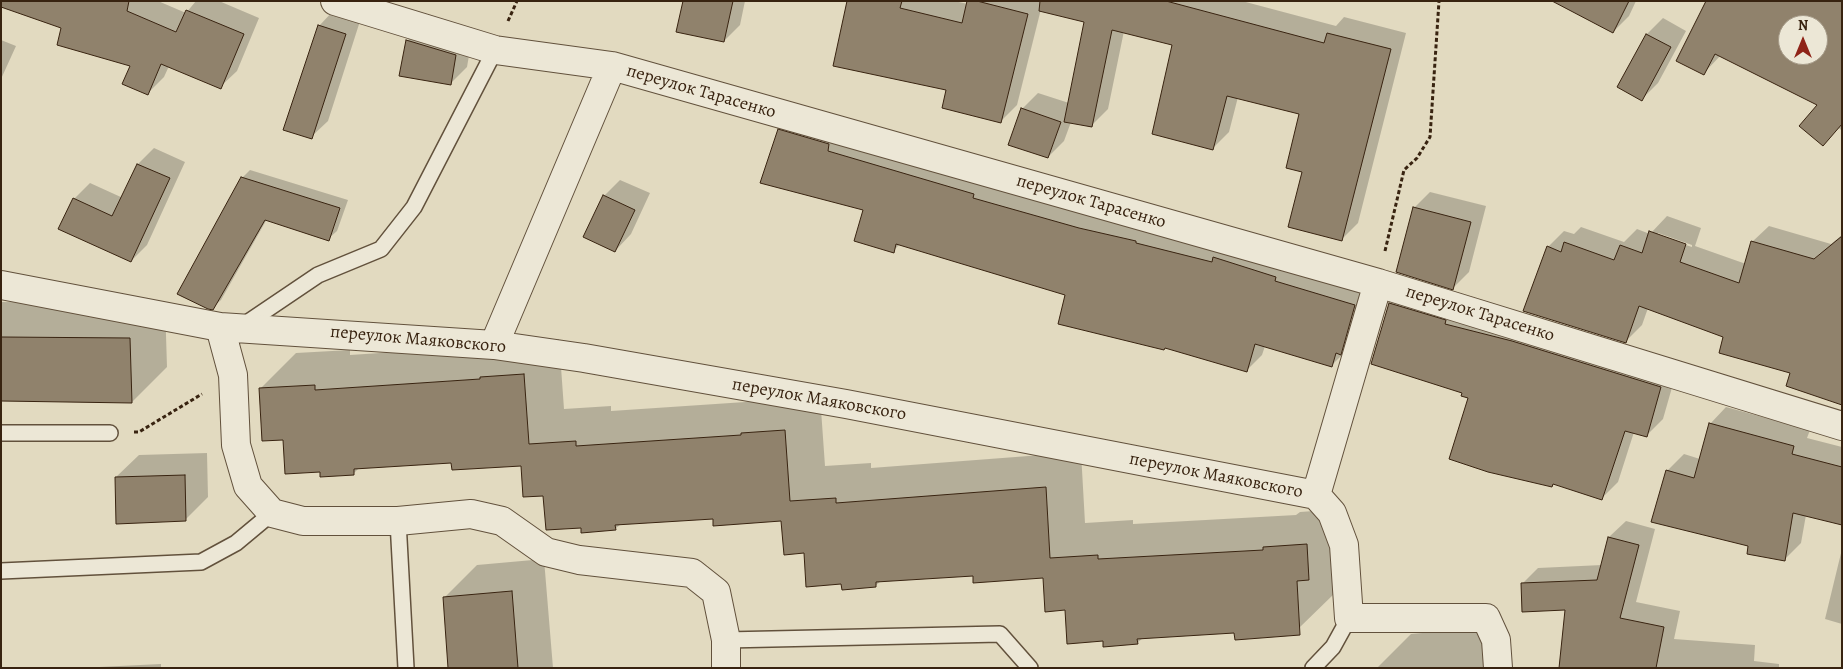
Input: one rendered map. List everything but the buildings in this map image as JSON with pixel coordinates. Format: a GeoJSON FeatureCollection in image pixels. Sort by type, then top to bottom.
{"type":"FeatureCollection","features":[{"type":"Feature","properties":{"kind":"street","name":"переулок Тарасенко"},"geometry":{"type":"LineString","coordinates":[[335,1],[495,50],[612,66],[1378,283],[1842,426]]}},
{"type":"Feature","properties":{"kind":"street"},"geometry":{"type":"LineString","coordinates":[[494,345],[612,66]]}},
{"type":"Feature","properties":{"kind":"street"},"geometry":{"type":"LineString","coordinates":[[1316,495],[1378,283]]}},
{"type":"Feature","properties":{"kind":"street","name":"переулок Маяковского"},"geometry":{"type":"LineString","coordinates":[[1,285],[230,327],[494,345],[584,358],[846,404],[1316,495],[1332,513],[1344,545],[1349,618]]}},
{"type":"Feature","properties":{"kind":"street"},"geometry":{"type":"LineString","coordinates":[[230,327],[236,445],[248,486],[272,513],[303,521],[398,521],[471,514],[502,521],[546,552],[579,560],[692,573],[716,592],[726,640],[726,668]]}},
{"type":"Feature","properties":{"kind":"street"},"geometry":{"type":"LineString","coordinates":[[1349,618],[1486,618],[1496,640],[1498,668]]}},
{"type":"Feature","properties":{"kind":"lane"},"geometry":{"type":"LineString","coordinates":[[230,327],[318,275],[381,249],[414,207],[495,50]]}},
{"type":"Feature","properties":{"kind":"lane"},"geometry":{"type":"LineString","coordinates":[[1,433],[110,433]]}},
{"type":"Feature","properties":{"kind":"lane"},"geometry":{"type":"LineString","coordinates":[[1,571],[201,562],[236,543],[272,513]]}},
{"type":"Feature","properties":{"kind":"lane"},"geometry":{"type":"LineString","coordinates":[[398,521],[406,668]]}},
{"type":"Feature","properties":{"kind":"lane"},"geometry":{"type":"LineString","coordinates":[[1313,668],[1333,647],[1349,618]]}},
{"type":"Feature","properties":{"kind":"lane"},"geometry":{"type":"LineString","coordinates":[[726,640],[1000,634],[1030,668]]}},
{"type":"Feature","properties":{"kind":"path"},"geometry":{"type":"LineString","coordinates":[[1378,283],[1404,170],[1417,158],[1430,137],[1439,1]]}},
{"type":"Feature","properties":{"kind":"path"},"geometry":{"type":"LineString","coordinates":[[110,433],[139,432],[233,375]]}}]}
